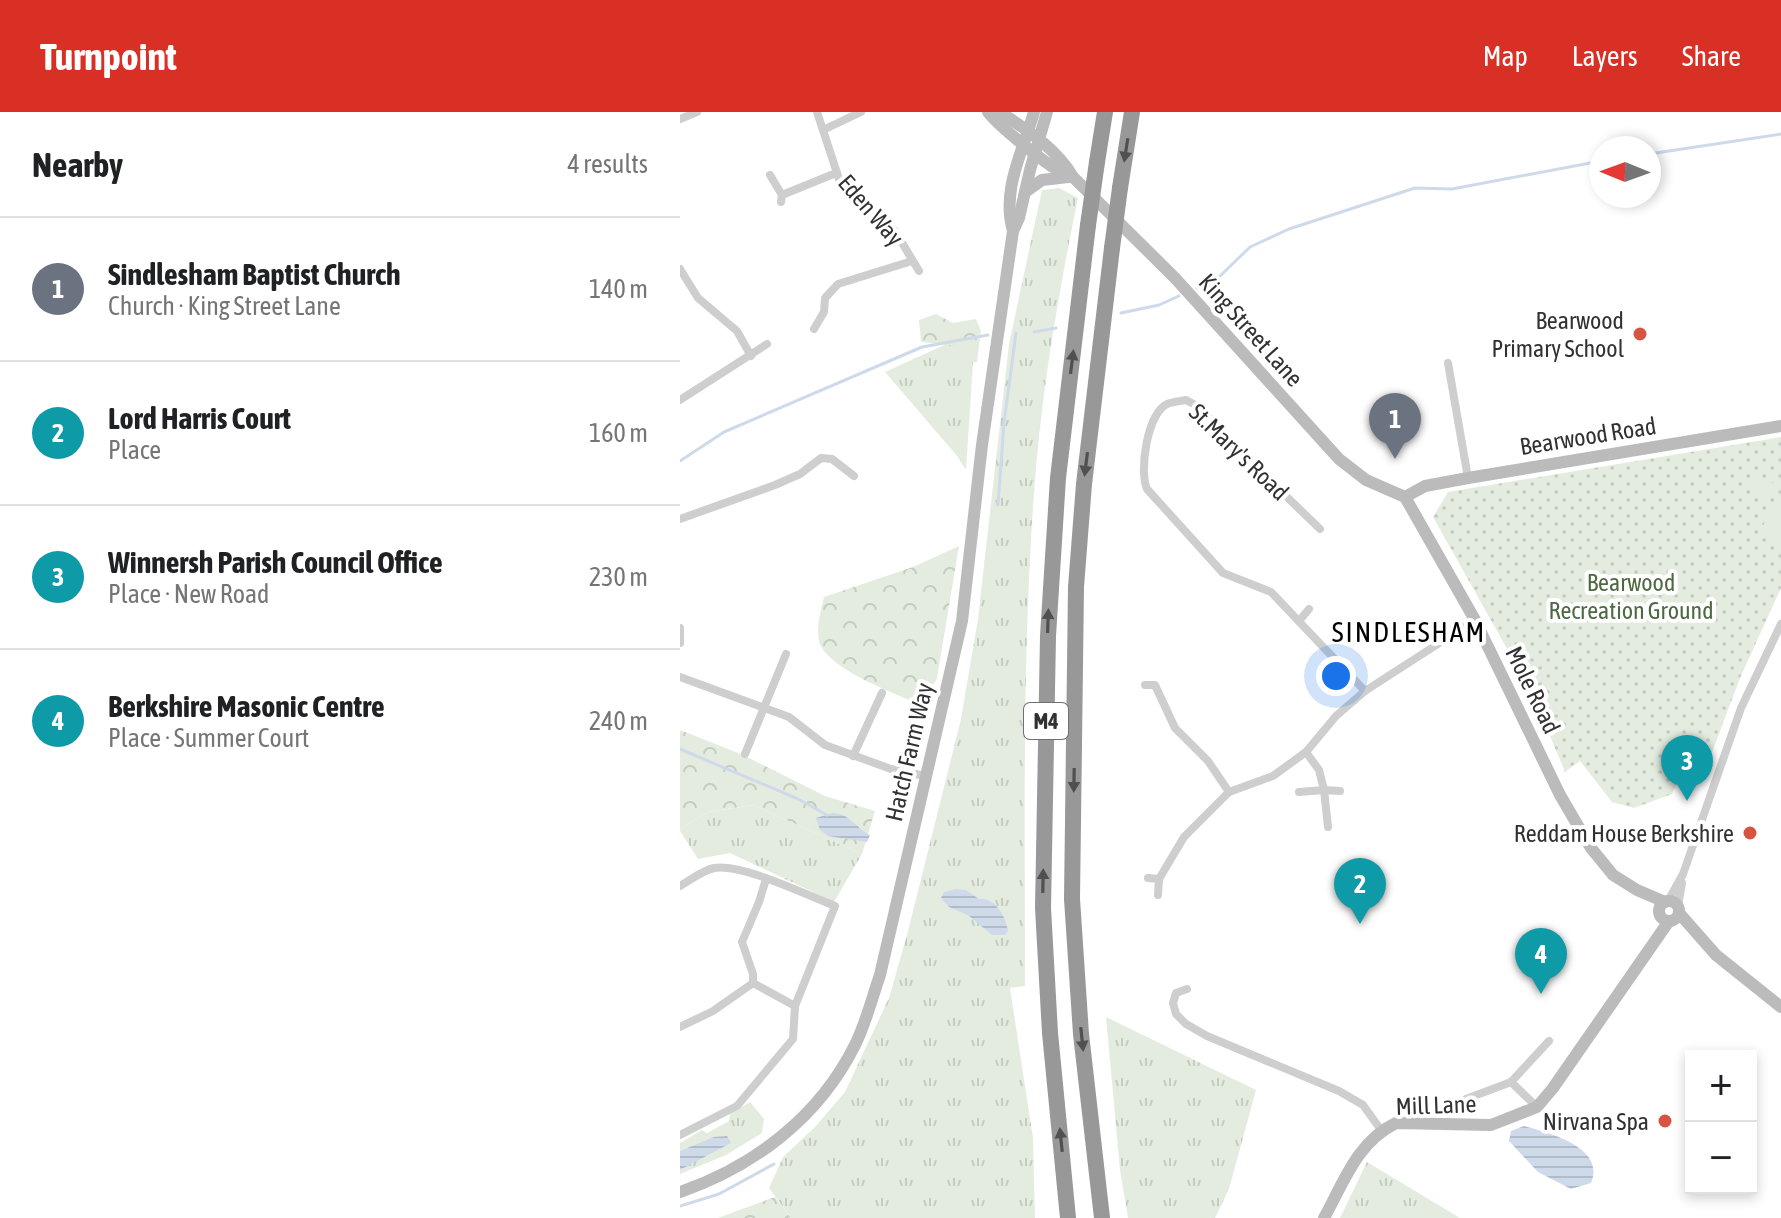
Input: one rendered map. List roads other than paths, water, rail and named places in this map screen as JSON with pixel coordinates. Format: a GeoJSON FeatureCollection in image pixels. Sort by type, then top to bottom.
{"type":"FeatureCollection","features":[{"type":"Feature","properties":{"kind":"highway","name":"M4"},"geometry":{"type":"LineString","coordinates":[[1068,1218],[1050,1033],[1043,908],[1047,666],[1054,525],[1088,225],[1105,112]]}},
{"type":"Feature","properties":{"kind":"highway","name":"M4"},"geometry":{"type":"LineString","coordinates":[[1102,1218],[1081,1034],[1073,869],[1076,587],[1084,484],[1112,248],[1132,112]]}},
{"type":"Feature","properties":{"kind":"street"},"geometry":{"type":"LineString","coordinates":[[680,119],[697,112]]}},
{"type":"Feature","properties":{"kind":"street","name":"Eden Way"},"geometry":{"type":"LineString","coordinates":[[817,112],[841,185],[895,231],[919,271]]}},
{"type":"Feature","properties":{"kind":"street"},"geometry":{"type":"LineString","coordinates":[[823,130],[861,112]]}},
{"type":"Feature","properties":{"kind":"street","name":"King Street Lane"},"geometry":{"type":"LineString","coordinates":[[988,112],[1062,160],[1071,177],[1175,278],[1339,459],[1366,480],[1405,497]]}},
{"type":"Feature","properties":{"kind":"street","name":"King Street Lane"},"geometry":{"type":"LineString","coordinates":[[1000,112],[1032,142]]}},
{"type":"Feature","properties":{"kind":"street"},"geometry":{"type":"LineString","coordinates":[[1032,142],[1034,112]]}},
{"type":"Feature","properties":{"kind":"street"},"geometry":{"type":"LineString","coordinates":[[1032,142],[1047,112]]}},
{"type":"Feature","properties":{"kind":"street","name":"Hatch Farm Way"},"geometry":{"type":"LineString","coordinates":[[680,1192],[746,1163],[772,1145],[806,1114],[844,1065],[861,1031],[880,975],[966,596],[982,445],[1013,231],[1025,192],[1032,142]]}},
{"type":"Feature","properties":{"kind":"street","name":"Hatch Farm Way"},"geometry":{"type":"LineString","coordinates":[[1013,231],[1009,197],[1032,142]]}},
{"type":"Feature","properties":{"kind":"street"},"geometry":{"type":"LineString","coordinates":[[770,175],[781,198],[836,173]]}},
{"type":"Feature","properties":{"kind":"street"},"geometry":{"type":"LineString","coordinates":[[1025,192],[1042,180],[1071,177]]}},
{"type":"Feature","properties":{"kind":"street","name":"Eden Way"},"geometry":{"type":"LineString","coordinates":[[814,329],[824,312],[825,298],[838,284],[912,261]]}},
{"type":"Feature","properties":{"kind":"street"},"geometry":{"type":"LineString","coordinates":[[680,269],[698,298],[737,331],[751,356]]}},
{"type":"Feature","properties":{"kind":"street"},"geometry":{"type":"LineString","coordinates":[[680,400],[767,344]]}},
{"type":"Feature","properties":{"kind":"street"},"geometry":{"type":"LineString","coordinates":[[1448,363],[1468,478]]}},
{"type":"Feature","properties":{"kind":"street","name":"St.Mary's Road"},"geometry":{"type":"LineString","coordinates":[[1313,528],[1201,408],[1186,400],[1165,405],[1151,422],[1143,479],[1147,489],[1223,573],[1271,592],[1365,691]]}},
{"type":"Feature","properties":{"kind":"street","name":"Bearwood Road"},"geometry":{"type":"LineString","coordinates":[[1405,497],[1425,486],[1781,426]]}},
{"type":"Feature","properties":{"kind":"street"},"geometry":{"type":"LineString","coordinates":[[680,519],[775,485],[800,474],[821,458],[832,459],[854,476]]}},
{"type":"Feature","properties":{"kind":"street","name":"Mole Road"},"geometry":{"type":"LineString","coordinates":[[1405,497],[1475,620],[1560,795],[1591,848],[1613,875],[1669,911],[1781,1007]]}},
{"type":"Feature","properties":{"kind":"street"},"geometry":{"type":"LineString","coordinates":[[1299,621],[1309,609]]}},
{"type":"Feature","properties":{"kind":"street"},"geometry":{"type":"LineString","coordinates":[[1158,895],[1159,879],[1184,837],[1229,792],[1273,776],[1306,752],[1336,716],[1365,691],[1475,620]]}},
{"type":"Feature","properties":{"kind":"street"},"geometry":{"type":"LineString","coordinates":[[1511,1082],[1537,1107],[1653,943],[1683,874],[1741,708],[1781,624]]}},
{"type":"Feature","properties":{"kind":"street"},"geometry":{"type":"LineString","coordinates":[[680,628],[680,642]]}},
{"type":"Feature","properties":{"kind":"street"},"geometry":{"type":"LineString","coordinates":[[745,754],[786,654]]}},
{"type":"Feature","properties":{"kind":"street"},"geometry":{"type":"LineString","coordinates":[[1156,674],[1150,685],[1175,728],[1208,761],[1229,792]]}},
{"type":"Feature","properties":{"kind":"street"},"geometry":{"type":"LineString","coordinates":[[680,677],[789,717],[825,745],[891,769],[925,776]]}},
{"type":"Feature","properties":{"kind":"street"},"geometry":{"type":"LineString","coordinates":[[853,756],[882,693]]}},
{"type":"Feature","properties":{"kind":"street"},"geometry":{"type":"LineString","coordinates":[[1306,752],[1319,770],[1328,827]]}},
{"type":"Feature","properties":{"kind":"street"},"geometry":{"type":"LineString","coordinates":[[1299,792],[1340,791]]}},
{"type":"Feature","properties":{"kind":"street"},"geometry":{"type":"LineString","coordinates":[[680,886],[710,869],[721,867],[766,879],[835,906],[795,1006],[793,1039],[737,1106],[680,1135]]}},
{"type":"Feature","properties":{"kind":"street"},"geometry":{"type":"LineString","coordinates":[[1148,878],[1159,879]]}},
{"type":"Feature","properties":{"kind":"street"},"geometry":{"type":"LineString","coordinates":[[753,983],[751,966],[742,942],[766,879]]}},
{"type":"Feature","properties":{"kind":"street"},"geometry":{"type":"LineString","coordinates":[[753,983],[795,1006]]}},
{"type":"Feature","properties":{"kind":"street"},"geometry":{"type":"LineString","coordinates":[[681,1025],[713,1011],[753,983]]}},
{"type":"Feature","properties":{"kind":"street"},"geometry":{"type":"LineString","coordinates":[[1187,989],[1176,993],[1173,1003],[1176,1014],[1186,1024],[1207,1036],[1339,1091],[1363,1105],[1381,1130]]}},
{"type":"Feature","properties":{"kind":"street"},"geometry":{"type":"LineString","coordinates":[[1466,1099],[1511,1082],[1549,1041]]}},
{"type":"Feature","properties":{"kind":"street","name":"Mill Lane"},"geometry":{"type":"LineString","coordinates":[[1324,1218],[1361,1149],[1381,1130],[1396,1123],[1491,1125],[1537,1107]]}},
{"type":"Feature","properties":{"kind":"water"},"geometry":{"type":"Polygon","coordinates":[[[832,813],[848,818],[870,835],[867,842],[828,836],[820,830],[816,818],[832,813]]]}},
{"type":"Feature","properties":{"kind":"water"},"geometry":{"type":"Polygon","coordinates":[[[966,890],[995,905],[1007,926],[1005,935],[992,935],[968,915],[949,907],[941,898],[944,892],[966,890]]]}},
{"type":"Feature","properties":{"kind":"water"},"geometry":{"type":"Polygon","coordinates":[[[1524,1126],[1560,1138],[1583,1151],[1593,1171],[1591,1183],[1571,1189],[1538,1172],[1509,1141],[1511,1131],[1524,1126]]]}},
{"type":"Feature","properties":{"kind":"water"},"geometry":{"type":"Polygon","coordinates":[[[727,1136],[731,1143],[680,1170],[680,1151],[714,1137],[727,1136]]]}},
{"type":"Feature","properties":{"kind":"waterway"},"geometry":{"type":"LineString","coordinates":[[1661,152],[1781,134]]}},
{"type":"Feature","properties":{"kind":"waterway"},"geometry":{"type":"LineString","coordinates":[[1197,288],[1217,279],[1250,247],[1289,229],[1415,188],[1452,189],[1589,163]]}},
{"type":"Feature","properties":{"kind":"waterway"},"geometry":{"type":"LineString","coordinates":[[1121,313],[1159,305],[1179,296]]}},
{"type":"Feature","properties":{"kind":"waterway"},"geometry":{"type":"LineString","coordinates":[[1034,332],[1056,328]]}},
{"type":"Feature","properties":{"kind":"waterway"},"geometry":{"type":"LineString","coordinates":[[998,505],[1004,423],[1016,333]]}},
{"type":"Feature","properties":{"kind":"waterway"},"geometry":{"type":"LineString","coordinates":[[680,461],[724,432],[922,347],[988,335]]}},
{"type":"Feature","properties":{"kind":"waterway"},"geometry":{"type":"LineString","coordinates":[[680,749],[798,799],[827,815]]}},
{"type":"Feature","properties":{"kind":"waterway"},"geometry":{"type":"LineString","coordinates":[[680,1206],[719,1194],[774,1164]]}},
{"type":"Feature","properties":{"kind":"place","name":"Bearwood Primary School"},"geometry":{"type":"Point","coordinates":[1640,334]}},
{"type":"Feature","properties":{"kind":"place","name":"Sindlesham Baptist Church"},"geometry":{"type":"Point","coordinates":[1395,459]}},
{"type":"Feature","properties":{"kind":"place","name":"Winnersh Parish Council Office"},"geometry":{"type":"Point","coordinates":[1687,801]}},
{"type":"Feature","properties":{"kind":"place","name":"Reddam House Berkshire"},"geometry":{"type":"Point","coordinates":[1750,833]}},
{"type":"Feature","properties":{"kind":"place","name":"Lord Harris Court"},"geometry":{"type":"Point","coordinates":[1360,924]}},
{"type":"Feature","properties":{"kind":"place","name":"Berkshire Masonic Centre"},"geometry":{"type":"Point","coordinates":[1541,994]}},
{"type":"Feature","properties":{"kind":"place","name":"Nirvana Spa"},"geometry":{"type":"Point","coordinates":[1665,1121]}},
{"type":"Feature","properties":{"kind":"district","name":"SINDLESHAM"},"geometry":{"type":"Point","coordinates":[1409,632]}},
{"type":"Feature","properties":{"kind":"park label","name":"Bearwood Recreation Ground"},"geometry":{"type":"Point","coordinates":[1631,596]}}]}
